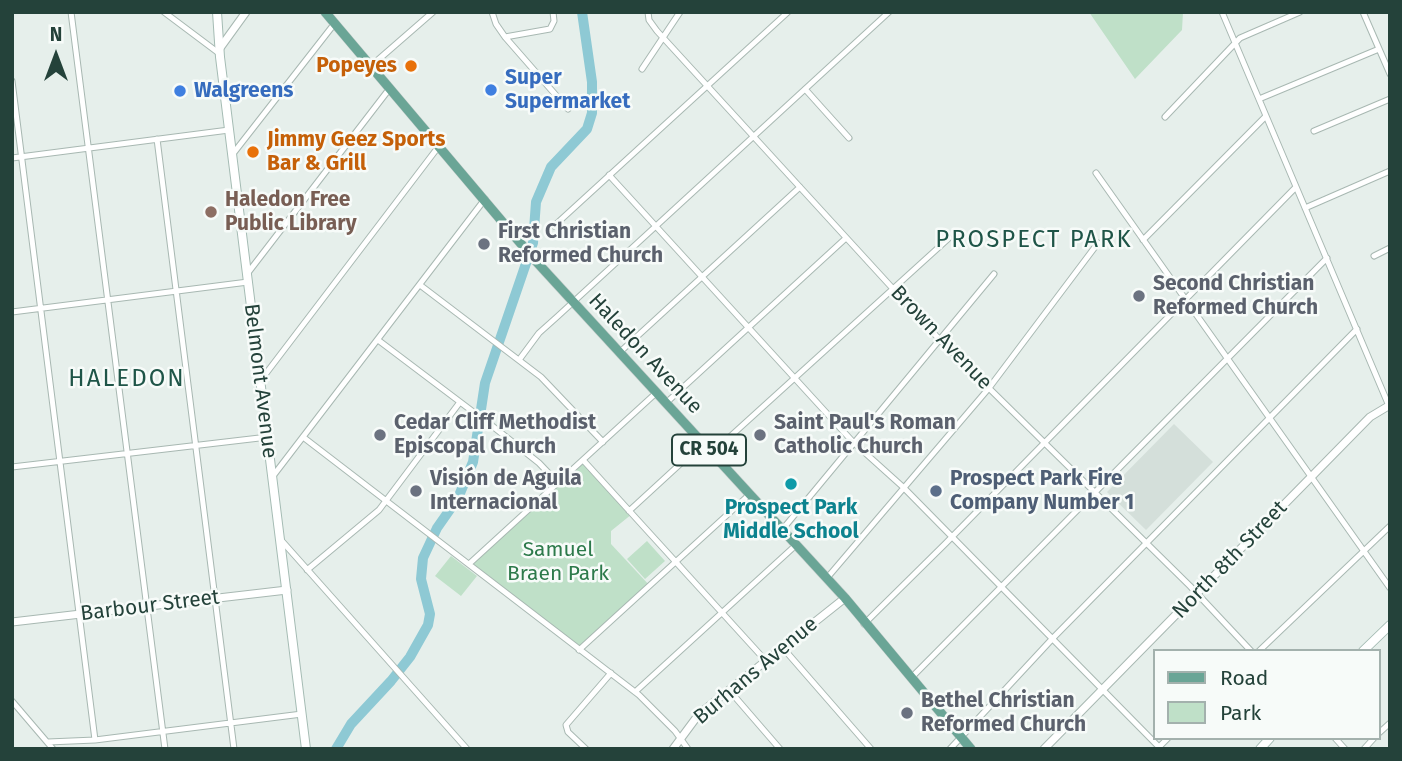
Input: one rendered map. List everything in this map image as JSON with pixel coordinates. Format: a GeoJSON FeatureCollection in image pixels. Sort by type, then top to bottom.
{"type":"FeatureCollection","features":[{"type":"Feature","properties":{"kind":"main road","name":"Belmont Avenue"},"geometry":{"type":"LineString","coordinates":[[217,12],[232,155],[306,749]]}},
{"type":"Feature","properties":{"kind":"main road","name":"Haledon Avenue"},"geometry":{"type":"LineString","coordinates":[[326,12],[533,258],[845,598],[971,749]]}},
{"type":"Feature","properties":{"kind":"main road"},"geometry":{"type":"LineString","coordinates":[[1365,649],[1390,625]]}},
{"type":"Feature","properties":{"kind":"street"},"geometry":{"type":"LineString","coordinates":[[71,12],[165,749]]}},
{"type":"Feature","properties":{"kind":"street"},"geometry":{"type":"LineString","coordinates":[[164,12],[220,51],[246,12]]}},
{"type":"Feature","properties":{"kind":"street"},"geometry":{"type":"LineString","coordinates":[[371,66],[433,12]]}},
{"type":"Feature","properties":{"kind":"street"},"geometry":{"type":"LineString","coordinates":[[492,12],[505,37],[568,110]]}},
{"type":"Feature","properties":{"kind":"street"},"geometry":{"type":"LineString","coordinates":[[505,37],[550,29],[554,21],[553,12]]}},
{"type":"Feature","properties":{"kind":"street","name":"Brown Avenue"},"geometry":{"type":"LineString","coordinates":[[648,12],[649,20],[663,38],[939,339],[1147,543],[1249,649]]}},
{"type":"Feature","properties":{"kind":"street"},"geometry":{"type":"LineString","coordinates":[[642,69],[680,12]]}},
{"type":"Feature","properties":{"kind":"street"},"geometry":{"type":"LineString","coordinates":[[554,226],[788,12]]}},
{"type":"Feature","properties":{"kind":"street"},"geometry":{"type":"LineString","coordinates":[[1222,12],[1389,405]]}},
{"type":"Feature","properties":{"kind":"street"},"geometry":{"type":"LineString","coordinates":[[1166,117],[1240,38],[1300,12]]}},
{"type":"Feature","properties":{"kind":"street"},"geometry":{"type":"LineString","coordinates":[[1363,12],[1390,74]]}},
{"type":"Feature","properties":{"kind":"street"},"geometry":{"type":"LineString","coordinates":[[519,360],[539,333],[886,13]]}},
{"type":"Feature","properties":{"kind":"street"},"geometry":{"type":"LineString","coordinates":[[232,155],[335,23]]}},
{"type":"Feature","properties":{"kind":"street"},"geometry":{"type":"LineString","coordinates":[[1259,99],[1379,49]]}},
{"type":"Feature","properties":{"kind":"street"},"geometry":{"type":"LineString","coordinates":[[12,81],[95,740]]}},
{"type":"Feature","properties":{"kind":"street"},"geometry":{"type":"LineString","coordinates":[[12,312],[177,292],[247,278],[390,88]]}},
{"type":"Feature","properties":{"kind":"street"},"geometry":{"type":"LineString","coordinates":[[805,89],[849,138]]}},
{"type":"Feature","properties":{"kind":"street"},"geometry":{"type":"LineString","coordinates":[[1314,131],[1390,99]]}},
{"type":"Feature","properties":{"kind":"street"},"geometry":{"type":"LineString","coordinates":[[1143,240],[1266,116]]}},
{"type":"Feature","properties":{"kind":"street"},"geometry":{"type":"LineString","coordinates":[[12,158],[229,130]]}},
{"type":"Feature","properties":{"kind":"street"},"geometry":{"type":"LineString","coordinates":[[157,139],[234,749]]}},
{"type":"Feature","properties":{"kind":"street"},"geometry":{"type":"LineString","coordinates":[[261,381],[439,146]]}},
{"type":"Feature","properties":{"kind":"street"},"geometry":{"type":"LineString","coordinates":[[1305,208],[1390,171]]}},
{"type":"Feature","properties":{"kind":"street"},"geometry":{"type":"LineString","coordinates":[[1096,173],[1390,588]]}},
{"type":"Feature","properties":{"kind":"street"},"geometry":{"type":"LineString","coordinates":[[609,175],[853,442],[903,487],[1159,748]]}},
{"type":"Feature","properties":{"kind":"street"},"geometry":{"type":"LineString","coordinates":[[620,352],[800,187]]}},
{"type":"Feature","properties":{"kind":"street"},"geometry":{"type":"LineString","coordinates":[[864,624],[952,538],[1296,187]]}},
{"type":"Feature","properties":{"kind":"street"},"geometry":{"type":"LineString","coordinates":[[273,476],[485,199]]}},
{"type":"Feature","properties":{"kind":"street"},"geometry":{"type":"LineString","coordinates":[[666,403],[846,238]]}},
{"type":"Feature","properties":{"kind":"street"},"geometry":{"type":"LineString","coordinates":[[712,453],[948,238]]}},
{"type":"Feature","properties":{"kind":"street"},"geometry":{"type":"LineString","coordinates":[[827,578],[989,388],[1098,243]]}},
{"type":"Feature","properties":{"kind":"street"},"geometry":{"type":"LineString","coordinates":[[1374,256],[1390,248]]}},
{"type":"Feature","properties":{"kind":"street"},"geometry":{"type":"LineString","coordinates":[[912,678],[1327,258]]}},
{"type":"Feature","properties":{"kind":"street"},"geometry":{"type":"LineString","coordinates":[[782,530],[994,274]]}},
{"type":"Feature","properties":{"kind":"street"},"geometry":{"type":"LineString","coordinates":[[420,285],[549,384],[603,442]]}},
{"type":"Feature","properties":{"kind":"street"},"geometry":{"type":"LineString","coordinates":[[950,749],[970,724],[1053,638],[1357,329]]}},
{"type":"Feature","properties":{"kind":"street"},"geometry":{"type":"LineString","coordinates":[[378,340],[476,414]]}},
{"type":"Feature","properties":{"kind":"street"},"geometry":{"type":"LineString","coordinates":[[469,564],[656,393]]}},
{"type":"Feature","properties":{"kind":"street"},"geometry":{"type":"LineString","coordinates":[[307,570],[379,510],[460,402]]}},
{"type":"Feature","properties":{"kind":"street","name":"North 8th Street"},"geometry":{"type":"LineString","coordinates":[[1044,749],[1370,417],[1389,405]]}},
{"type":"Feature","properties":{"kind":"street"},"geometry":{"type":"LineString","coordinates":[[486,422],[539,463],[558,483]]}},
{"type":"Feature","properties":{"kind":"street"},"geometry":{"type":"LineString","coordinates":[[12,467],[268,437]]}},
{"type":"Feature","properties":{"kind":"street"},"geometry":{"type":"LineString","coordinates":[[303,437],[635,692],[675,731],[688,749]]}},
{"type":"Feature","properties":{"kind":"street"},"geometry":{"type":"LineString","coordinates":[[629,511],[703,443]]}},
{"type":"Feature","properties":{"kind":"street"},"geometry":{"type":"LineString","coordinates":[[583,460],[766,661]]}},
{"type":"Feature","properties":{"kind":"street"},"geometry":{"type":"LineString","coordinates":[[579,650],[750,494]]}},
{"type":"Feature","properties":{"kind":"street"},"geometry":{"type":"LineString","coordinates":[[1261,649],[1390,526]]}},
{"type":"Feature","properties":{"kind":"street"},"geometry":{"type":"LineString","coordinates":[[281,540],[467,749]]}},
{"type":"Feature","properties":{"kind":"street"},"geometry":{"type":"LineString","coordinates":[[635,692],[796,545]]}},
{"type":"Feature","properties":{"kind":"street","name":"Barbour Street"},"geometry":{"type":"LineString","coordinates":[[12,622],[287,590]]}},
{"type":"Feature","properties":{"kind":"street","name":"Burhans Avenue"},"geometry":{"type":"LineString","coordinates":[[673,749],[699,714],[845,598]]}},
{"type":"Feature","properties":{"kind":"street"},"geometry":{"type":"LineString","coordinates":[[783,648],[871,749]]}},
{"type":"Feature","properties":{"kind":"street"},"geometry":{"type":"LineString","coordinates":[[586,749],[568,732],[567,721],[611,673]]}},
{"type":"Feature","properties":{"kind":"street"},"geometry":{"type":"LineString","coordinates":[[729,690],[778,746],[770,749]]}},
{"type":"Feature","properties":{"kind":"street"},"geometry":{"type":"LineString","coordinates":[[12,701],[53,749]]}},
{"type":"Feature","properties":{"kind":"street"},"geometry":{"type":"LineString","coordinates":[[48,742],[95,740],[302,714]]}},
{"type":"Feature","properties":{"kind":"shaded area"},"geometry":{"type":"Polygon","coordinates":[[[1174,424],[1213,462],[1146,530],[1107,492],[1174,424]]]}},
{"type":"Feature","properties":{"kind":"green space"},"geometry":{"type":"Polygon","coordinates":[[[1089,12],[1183,12],[1182,30],[1135,79],[1089,12]]]}},
{"type":"Feature","properties":{"kind":"green space","name":"Samuel Braen Park"},"geometry":{"type":"Polygon","coordinates":[[[583,460],[632,514],[611,531],[611,544],[650,586],[581,650],[469,564],[583,460]]]}},
{"type":"Feature","properties":{"kind":"green space"},"geometry":{"type":"Polygon","coordinates":[[[647,541],[665,561],[645,579],[627,559],[647,541]]]}},
{"type":"Feature","properties":{"kind":"green space"},"geometry":{"type":"Polygon","coordinates":[[[451,556],[477,576],[461,596],[435,576],[451,556]]]}},
{"type":"Feature","properties":{"kind":"waterway"},"geometry":{"type":"LineString","coordinates":[[336,749],[351,724],[410,657],[428,625],[430,614],[421,579],[423,558],[437,528],[458,498],[473,462],[485,383],[533,243],[536,202],[551,167],[587,129],[592,113],[592,82],[582,12]]}},
{"type":"Feature","properties":{"kind":"place","name":"Popeyes"},"geometry":{"type":"Point","coordinates":[411,66]}},
{"type":"Feature","properties":{"kind":"place","name":"Super Supermarket"},"geometry":{"type":"Point","coordinates":[491,90]}},
{"type":"Feature","properties":{"kind":"place","name":"Walgreens"},"geometry":{"type":"Point","coordinates":[180,91]}},
{"type":"Feature","properties":{"kind":"place","name":"Jimmy Geez Sports Bar & Grill"},"geometry":{"type":"Point","coordinates":[253,152]}},
{"type":"Feature","properties":{"kind":"place","name":"Haledon Free Public Library"},"geometry":{"type":"Point","coordinates":[211,212]}},
{"type":"Feature","properties":{"kind":"place","name":"First Christian Reformed Church"},"geometry":{"type":"Point","coordinates":[484,244]}},
{"type":"Feature","properties":{"kind":"place","name":"Second Christian Reformed Church"},"geometry":{"type":"Point","coordinates":[1139,296]}},
{"type":"Feature","properties":{"kind":"place","name":"Cedar Cliff Methodist Episcopal Church"},"geometry":{"type":"Point","coordinates":[380,435]}},
{"type":"Feature","properties":{"kind":"place","name":"Saint Paul's Roman Catholic Church"},"geometry":{"type":"Point","coordinates":[760,435]}},
{"type":"Feature","properties":{"kind":"place","name":"Prospect Park Middle School"},"geometry":{"type":"Point","coordinates":[791,484]}},
{"type":"Feature","properties":{"kind":"place","name":"Visión de Aguila Internacional"},"geometry":{"type":"Point","coordinates":[416,491]}},
{"type":"Feature","properties":{"kind":"place","name":"Prospect Park Fire Company Number 1"},"geometry":{"type":"Point","coordinates":[936,491]}},
{"type":"Feature","properties":{"kind":"place","name":"Bethel Christian Reformed Church"},"geometry":{"type":"Point","coordinates":[907,713]}},
{"type":"Feature","properties":{"kind":"district","name":"PROSPECT PARK"},"geometry":{"type":"Point","coordinates":[1034,240]}},
{"type":"Feature","properties":{"kind":"district","name":"HALEDON"},"geometry":{"type":"Point","coordinates":[127,379]}}]}
